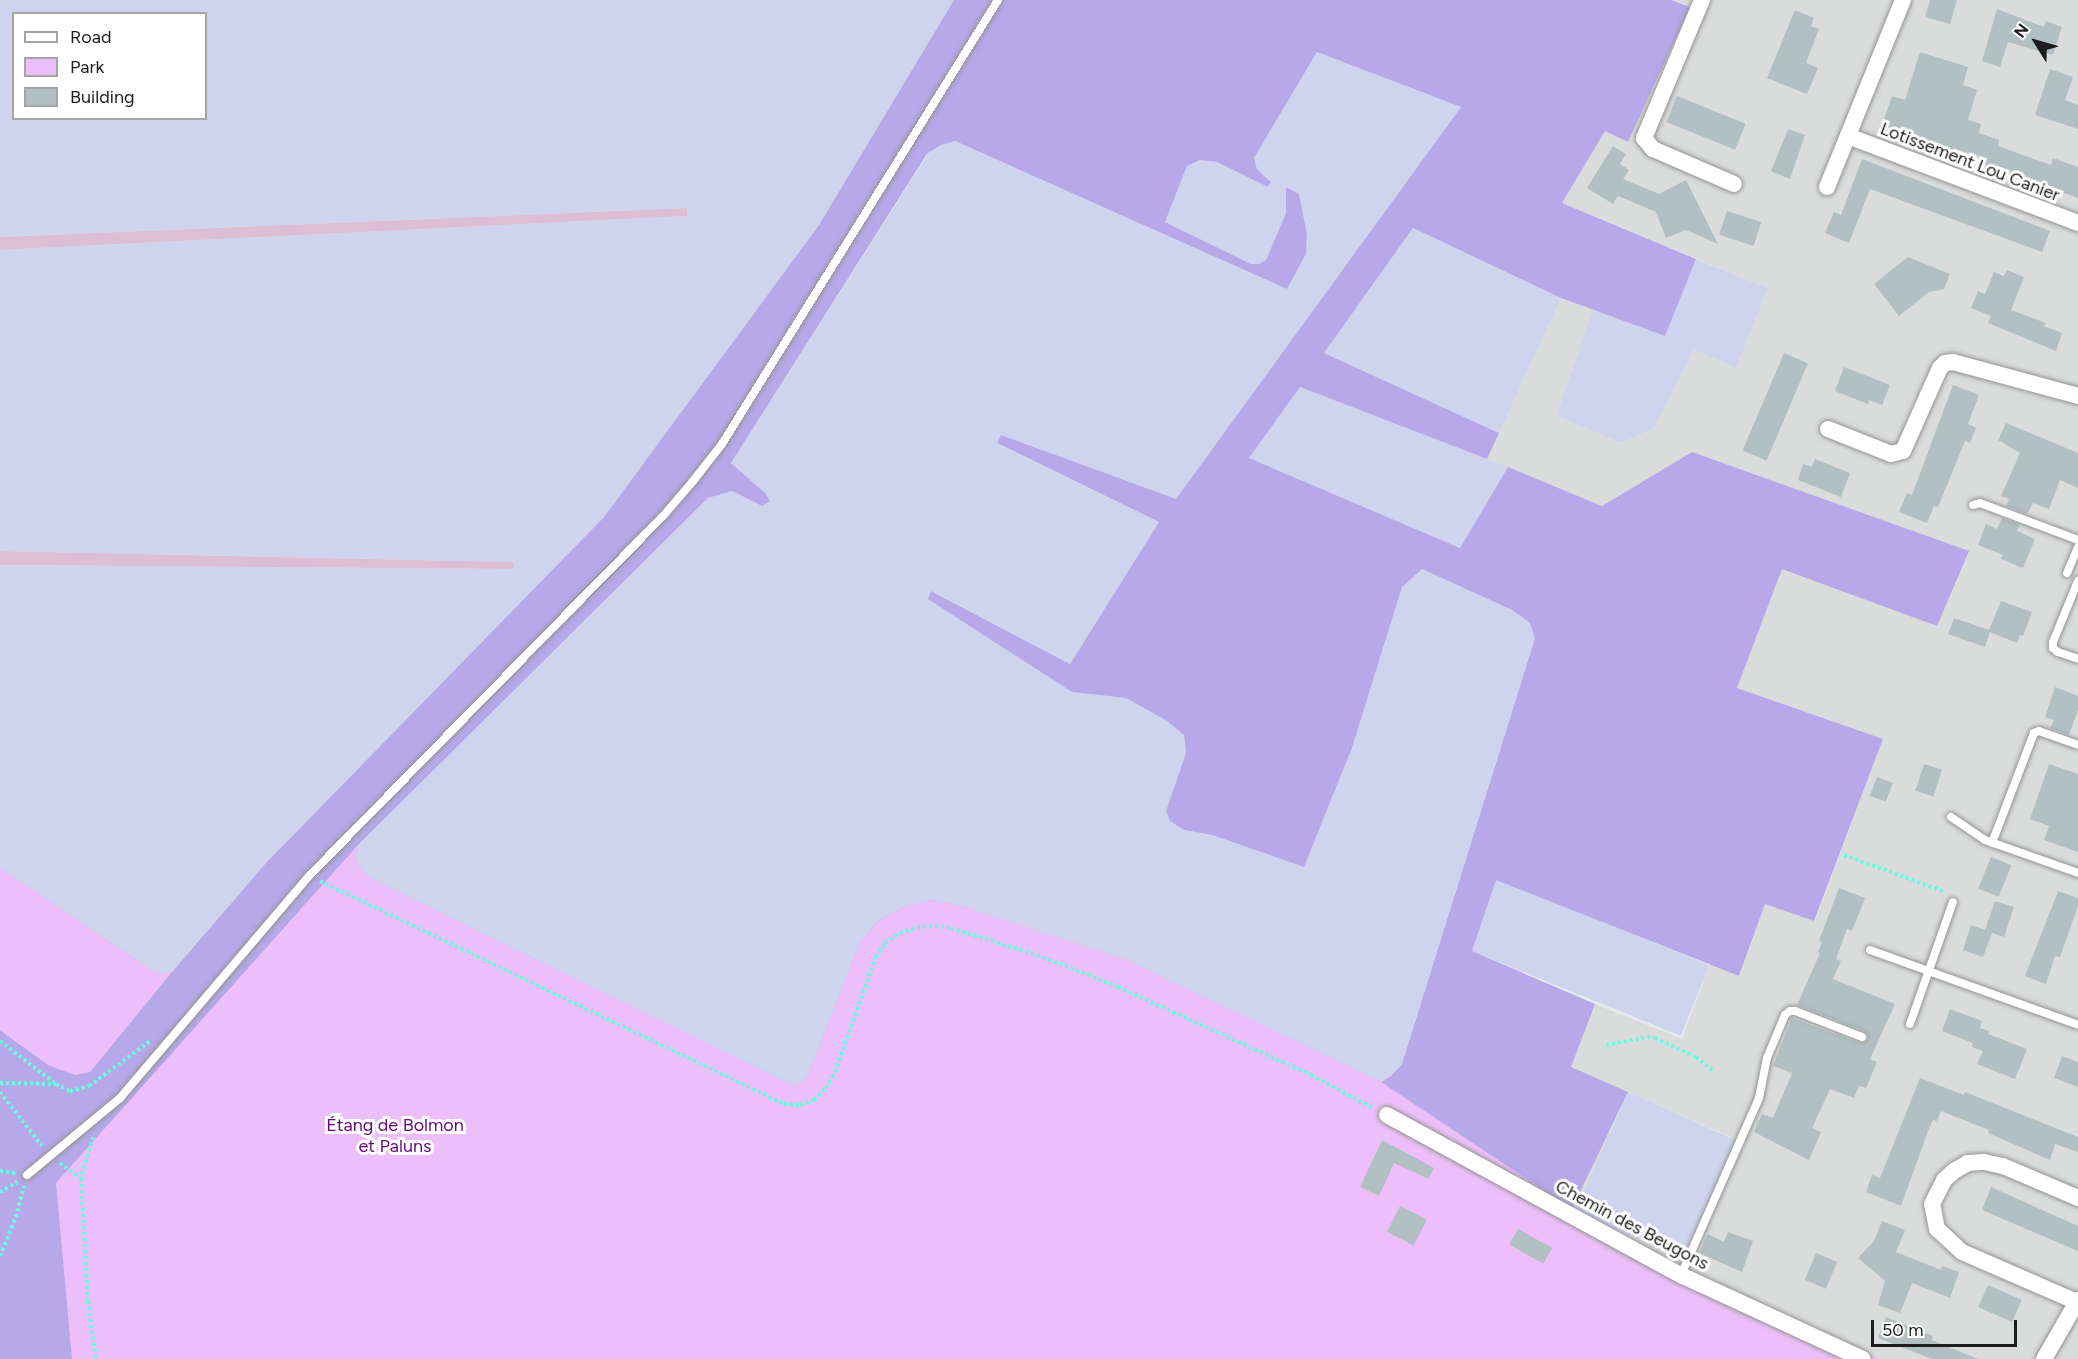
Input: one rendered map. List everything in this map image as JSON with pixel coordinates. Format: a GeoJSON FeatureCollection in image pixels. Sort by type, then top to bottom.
{"type":"FeatureCollection","features":[{"type":"Feature","properties":{"kind":"street"},"geometry":{"type":"LineString","coordinates":[[1702,0],[1644,138],[1653,149],[1734,184]]}},
{"type":"Feature","properties":{"kind":"street"},"geometry":{"type":"LineString","coordinates":[[1827,187],[1903,0]]}},
{"type":"Feature","properties":{"kind":"street","name":"Lotissement Lou Canier"},"geometry":{"type":"LineString","coordinates":[[1848,136],[2078,223]]}},
{"type":"Feature","properties":{"kind":"street"},"geometry":{"type":"LineString","coordinates":[[1828,429],[1891,454],[1903,451],[1940,368],[1945,363],[1953,362],[2078,396]]}},
{"type":"Feature","properties":{"kind":"street","name":"Chemin des Beugons"},"geometry":{"type":"LineString","coordinates":[[1387,1115],[1681,1275],[1863,1359]]}},
{"type":"Feature","properties":{"kind":"street"},"geometry":{"type":"LineString","coordinates":[[2044,1359],[2076,1307],[1962,1252],[1937,1228],[1932,1204],[1944,1180],[1968,1163],[1984,1162],[2003,1166],[2078,1198]]}},
{"type":"Feature","properties":{"kind":"lane"},"geometry":{"type":"LineString","coordinates":[[27,1175],[120,1098],[309,876],[664,515],[693,481],[722,444],[998,0]]}},
{"type":"Feature","properties":{"kind":"lane"},"geometry":{"type":"LineString","coordinates":[[1977,502],[2078,540]]}},
{"type":"Feature","properties":{"kind":"lane"},"geometry":{"type":"LineString","coordinates":[[2067,573],[2078,547]]}},
{"type":"Feature","properties":{"kind":"lane"},"geometry":{"type":"LineString","coordinates":[[2078,581],[2053,642],[2058,652],[2078,659]]}},
{"type":"Feature","properties":{"kind":"lane"},"geometry":{"type":"LineString","coordinates":[[1992,843],[2034,733],[2039,731],[2078,745]]}},
{"type":"Feature","properties":{"kind":"lane"},"geometry":{"type":"LineString","coordinates":[[1951,817],[1965,824],[1977,836],[1992,843],[2078,873]]}},
{"type":"Feature","properties":{"kind":"lane"},"geometry":{"type":"LineString","coordinates":[[1910,1024],[1953,902]]}},
{"type":"Feature","properties":{"kind":"lane"},"geometry":{"type":"LineString","coordinates":[[1870,950],[2078,1025]]}},
{"type":"Feature","properties":{"kind":"lane"},"geometry":{"type":"LineString","coordinates":[[1681,1275],[1759,1098],[1767,1058],[1785,1014],[1795,1011],[1862,1037]]}},
{"type":"Feature","properties":{"kind":"path"},"geometry":{"type":"LineString","coordinates":[[1844,855],[1949,893],[1952,895],[1953,902]]}},
{"type":"Feature","properties":{"kind":"path"},"geometry":{"type":"LineString","coordinates":[[309,876],[784,1104],[800,1106],[813,1100],[826,1088],[835,1072],[876,957],[885,943],[900,933],[917,927],[935,926],[951,928],[1043,957],[1118,987],[1311,1075],[1387,1115]]}},
{"type":"Feature","properties":{"kind":"path"},"geometry":{"type":"LineString","coordinates":[[1606,1045],[1647,1037],[1655,1038],[1696,1057],[1713,1071]]}},
{"type":"Feature","properties":{"kind":"path"},"geometry":{"type":"LineString","coordinates":[[0,1041],[56,1084],[70,1091],[89,1086],[144,1043],[157,1038],[169,1040]]}},
{"type":"Feature","properties":{"kind":"path"},"geometry":{"type":"LineString","coordinates":[[0,1083],[56,1084]]}},
{"type":"Feature","properties":{"kind":"path"},"geometry":{"type":"LineString","coordinates":[[0,1092],[50,1156],[81,1178]]}},
{"type":"Feature","properties":{"kind":"path"},"geometry":{"type":"LineString","coordinates":[[96,1359],[88,1301],[81,1178],[100,1114]]}},
{"type":"Feature","properties":{"kind":"path"},"geometry":{"type":"LineString","coordinates":[[0,1192],[27,1175]]}},
{"type":"Feature","properties":{"kind":"path"},"geometry":{"type":"LineString","coordinates":[[0,1256],[16,1217],[27,1175]]}},
{"type":"Feature","properties":{"kind":"shaded area"},"geometry":{"type":"Polygon","coordinates":[[[0,0],[954,0],[819,225],[604,517],[266,863],[172,972],[161,974],[150,969],[0,868],[0,565],[514,569],[514,562],[0,551],[0,250],[686,216],[687,208],[0,237],[0,0]]]}},
{"type":"Feature","properties":{"kind":"shaded area"},"geometry":{"type":"Polygon","coordinates":[[[1671,0],[2078,0],[2078,1359],[1817,1359],[1385,1123],[1736,1139],[1570,1067],[1595,1004],[1682,1039],[1710,964],[1740,976],[1765,904],[1815,921],[1883,739],[1737,688],[1782,568],[1937,626],[1693,452],[1602,506],[1487,459],[1561,298],[1593,310],[1556,416],[1621,443],[1654,428],[1694,350],[1736,368],[1768,288],[1562,203],[1605,130],[1627,141],[1689,6],[1671,0]]]}},
{"type":"Feature","properties":{"kind":"shaded area"},"geometry":{"type":"Polygon","coordinates":[[[1317,52],[1461,107],[1176,500],[1001,435],[998,444],[1159,522],[1070,664],[932,591],[1072,692],[1126,698],[1167,721],[1184,735],[1186,753],[1166,811],[1184,830],[1212,835],[1304,867],[1352,748],[1402,587],[1422,569],[1512,610],[1530,623],[1535,637],[1402,1064],[1391,1076],[1381,1082],[1129,961],[961,906],[931,901],[859,944],[807,1078],[794,1086],[368,877],[355,859],[358,845],[708,498],[732,491],[762,506],[765,493],[731,463],[928,154],[941,145],[955,141],[1287,289],[1306,254],[1307,234],[1299,194],[1286,187],[1286,213],[1266,260],[1259,264],[1251,264],[1165,222],[1187,166],[1200,160],[1217,162],[1269,187],[1271,181],[1257,169],[1254,158],[1317,52]]]}},
{"type":"Feature","properties":{"kind":"shaded area"},"geometry":{"type":"Polygon","coordinates":[[[687,208],[687,216],[0,250],[0,237],[687,208]]]}},
{"type":"Feature","properties":{"kind":"shaded area"},"geometry":{"type":"Polygon","coordinates":[[[1413,228],[1561,298],[1499,433],[1324,353],[1413,228]]]}},
{"type":"Feature","properties":{"kind":"shaded area"},"geometry":{"type":"Polygon","coordinates":[[[1696,259],[1768,288],[1736,368],[1694,350],[1654,428],[1621,443],[1556,416],[1593,310],[1665,335],[1696,259]]]}},
{"type":"Feature","properties":{"kind":"shaded area"},"geometry":{"type":"Polygon","coordinates":[[[1300,387],[1508,467],[1460,548],[1249,458],[1300,387]]]}},
{"type":"Feature","properties":{"kind":"shaded area"},"geometry":{"type":"Polygon","coordinates":[[[0,551],[514,562],[514,569],[0,565],[0,551]]]}},
{"type":"Feature","properties":{"kind":"shaded area"},"geometry":{"type":"Polygon","coordinates":[[[1496,879],[1709,965],[1681,1036],[1468,949],[1496,879]]]}},
{"type":"Feature","properties":{"kind":"shaded area"},"geometry":{"type":"Polygon","coordinates":[[[1628,1092],[1736,1140],[1683,1259],[1575,1211],[1628,1092]]]}},
{"type":"Feature","properties":{"kind":"green space"},"geometry":{"type":"Polygon","coordinates":[[[954,0],[1671,0],[1690,7],[1628,142],[1605,131],[1562,203],[1696,259],[1665,336],[1561,298],[1413,228],[1324,353],[1499,433],[1487,459],[1300,387],[1249,458],[1460,548],[1508,467],[1602,506],[1692,452],[1969,551],[1937,626],[1782,569],[1737,688],[1883,739],[1814,921],[1765,904],[1739,976],[1496,880],[1472,951],[1595,1004],[1571,1067],[1628,1092],[1572,1209],[835,1098],[127,1359],[0,1359],[0,1030],[50,1066],[0,868],[150,969],[161,974],[172,972],[266,863],[604,517],[819,225],[954,0]],[[1317,52],[1254,158],[1257,169],[1271,182],[1268,187],[1217,162],[1200,160],[1187,166],[1165,222],[1251,264],[1259,264],[1266,260],[1286,213],[1286,187],[1299,194],[1307,234],[1306,254],[1287,289],[955,141],[941,145],[927,154],[731,463],[765,493],[770,501],[762,506],[732,491],[708,498],[358,845],[355,859],[368,877],[794,1086],[807,1078],[859,944],[878,921],[902,908],[931,900],[961,906],[1129,961],[1381,1082],[1391,1076],[1402,1064],[1535,638],[1530,623],[1512,610],[1422,569],[1402,587],[1352,748],[1304,867],[1212,835],[1184,830],[1170,821],[1166,811],[1186,753],[1184,735],[1167,721],[1126,698],[1072,692],[928,599],[931,591],[1070,664],[1159,522],[997,443],[1001,435],[1176,499],[1461,107],[1317,52]]]}},
{"type":"Feature","properties":{"kind":"green space","name":"Étang de Bolmon et Paluns"},"geometry":{"type":"Polygon","coordinates":[[[358,845],[355,859],[368,877],[794,1086],[807,1078],[859,944],[878,921],[902,908],[931,900],[961,906],[1129,961],[1381,1082],[1572,1209],[1692,1273],[1878,1359],[72,1359],[56,1183],[358,845]]]}},
{"type":"Feature","properties":{"kind":"green space"},"geometry":{"type":"Polygon","coordinates":[[[0,868],[150,969],[161,974],[172,972],[90,1072],[75,1075],[50,1066],[0,1030],[0,868]]]}},
{"type":"Feature","properties":{"kind":"building"},"geometry":{"type":"Polygon","coordinates":[[[1930,0],[1957,0],[1950,24],[1925,17],[1930,0]]]}},
{"type":"Feature","properties":{"kind":"building"},"geometry":{"type":"Polygon","coordinates":[[[1997,9],[2044,27],[2046,21],[2062,27],[2053,55],[2008,42],[2000,67],[1982,61],[1997,9]]]}},
{"type":"Feature","properties":{"kind":"building"},"geometry":{"type":"Polygon","coordinates":[[[1795,10],[1814,18],[1811,26],[1819,29],[1806,63],[1818,68],[1807,94],[1767,78],[1795,10]]]}},
{"type":"Feature","properties":{"kind":"building"},"geometry":{"type":"Polygon","coordinates":[[[1920,52],[1968,67],[1963,85],[1977,90],[1968,120],[1981,124],[1979,133],[1999,140],[1998,146],[2051,165],[2053,158],[2078,167],[2078,198],[1983,164],[1985,159],[1954,148],[1952,153],[1921,138],[1882,125],[1892,96],[1905,100],[1920,52]]]}},
{"type":"Feature","properties":{"kind":"building"},"geometry":{"type":"Polygon","coordinates":[[[2050,69],[2073,77],[2065,100],[2078,105],[2078,129],[2035,115],[2050,69]]]}},
{"type":"Feature","properties":{"kind":"building"},"geometry":{"type":"Polygon","coordinates":[[[1677,96],[1746,124],[1735,150],[1667,122],[1677,96]]]}},
{"type":"Feature","properties":{"kind":"building"},"geometry":{"type":"Polygon","coordinates":[[[1788,129],[1805,135],[1790,179],[1771,171],[1788,129]]]}},
{"type":"Feature","properties":{"kind":"building"},"geometry":{"type":"Polygon","coordinates":[[[1613,146],[1626,154],[1620,164],[1629,170],[1623,179],[1659,194],[1686,180],[1718,244],[1686,230],[1666,238],[1656,212],[1618,196],[1613,204],[1587,188],[1613,146]]]}},
{"type":"Feature","properties":{"kind":"building"},"geometry":{"type":"Polygon","coordinates":[[[1862,159],[2050,231],[2042,252],[1870,189],[1849,243],[1825,233],[1834,212],[1841,215],[1862,159]]]}},
{"type":"Feature","properties":{"kind":"building"},"geometry":{"type":"Polygon","coordinates":[[[1727,211],[1761,222],[1754,246],[1719,235],[1727,211]]]}},
{"type":"Feature","properties":{"kind":"building"},"geometry":{"type":"Polygon","coordinates":[[[1908,257],[1950,274],[1944,289],[1929,292],[1899,316],[1874,284],[1908,257]]]}},
{"type":"Feature","properties":{"kind":"building"},"geometry":{"type":"Polygon","coordinates":[[[2007,270],[2024,277],[2011,310],[2046,323],[2044,326],[2062,333],[2056,351],[1988,323],[1991,316],[1971,308],[1978,291],[1985,294],[1994,272],[2004,276],[2007,270]]]}},
{"type":"Feature","properties":{"kind":"building"},"geometry":{"type":"Polygon","coordinates":[[[1784,353],[1808,363],[1767,461],[1743,451],[1784,353]]]}},
{"type":"Feature","properties":{"kind":"building"},"geometry":{"type":"Polygon","coordinates":[[[1844,367],[1890,385],[1882,405],[1869,400],[1868,404],[1835,391],[1844,367]]]}},
{"type":"Feature","properties":{"kind":"building"},"geometry":{"type":"Polygon","coordinates":[[[1953,385],[1979,395],[1968,424],[1976,428],[1970,443],[1965,441],[1938,507],[1934,506],[1927,523],[1899,512],[1907,493],[1912,495],[1953,385]]]}},
{"type":"Feature","properties":{"kind":"building"},"geometry":{"type":"Polygon","coordinates":[[[2006,423],[2078,453],[2078,488],[2060,480],[2049,509],[2033,503],[2027,514],[2006,506],[2009,499],[2001,496],[2020,453],[1998,440],[2006,423]]]}},
{"type":"Feature","properties":{"kind":"building"},"geometry":{"type":"Polygon","coordinates":[[[1815,459],[1850,473],[1841,497],[1798,480],[1803,464],[1812,467],[1815,459]]]}},
{"type":"Feature","properties":{"kind":"building"},"geometry":{"type":"Polygon","coordinates":[[[2002,518],[2020,525],[2017,531],[2035,539],[2023,568],[2001,559],[2003,555],[1978,545],[1986,524],[1997,529],[2002,518]]]}},
{"type":"Feature","properties":{"kind":"building"},"geometry":{"type":"Polygon","coordinates":[[[2001,601],[2032,612],[2023,636],[2020,635],[2017,643],[1990,632],[1985,647],[1948,634],[1954,618],[1989,630],[2001,601]]]}},
{"type":"Feature","properties":{"kind":"building"},"geometry":{"type":"Polygon","coordinates":[[[2055,687],[2078,696],[2078,710],[2069,735],[2050,728],[2054,720],[2045,717],[2055,687]]]}},
{"type":"Feature","properties":{"kind":"building"},"geometry":{"type":"Polygon","coordinates":[[[1924,764],[1942,770],[1933,797],[1915,791],[1924,764]]]}},
{"type":"Feature","properties":{"kind":"building"},"geometry":{"type":"Polygon","coordinates":[[[2049,764],[2078,774],[2078,852],[2044,840],[2049,826],[2030,819],[2049,764]]]}},
{"type":"Feature","properties":{"kind":"building"},"geometry":{"type":"Polygon","coordinates":[[[1877,777],[1893,783],[1886,802],[1870,796],[1877,777]]]}},
{"type":"Feature","properties":{"kind":"building"},"geometry":{"type":"Polygon","coordinates":[[[1991,857],[2011,865],[1999,897],[1978,889],[1991,857]]]}},
{"type":"Feature","properties":{"kind":"building"},"geometry":{"type":"Polygon","coordinates":[[[1839,888],[1865,898],[1852,931],[1847,929],[1836,959],[1841,961],[1833,979],[1895,1004],[1870,1059],[1877,1062],[1866,1088],[1859,1086],[1854,1098],[1830,1089],[1812,1128],[1821,1132],[1809,1160],[1754,1132],[1762,1114],[1773,1118],[1792,1073],[1773,1066],[1792,1018],[1860,1043],[1868,1039],[1864,1031],[1797,1005],[1820,953],[1818,952],[1822,942],[1819,941],[1839,888]]]}},
{"type":"Feature","properties":{"kind":"building"},"geometry":{"type":"Polygon","coordinates":[[[2058,891],[2078,898],[2078,906],[2060,957],[2055,956],[2046,984],[2025,976],[2058,891]]]}},
{"type":"Feature","properties":{"kind":"building"},"geometry":{"type":"Polygon","coordinates":[[[1995,901],[2014,907],[2004,937],[1992,933],[1983,957],[1963,950],[1971,925],[1985,930],[1995,901]]]}},
{"type":"Feature","properties":{"kind":"building"},"geometry":{"type":"Polygon","coordinates":[[[1950,1009],[1982,1021],[1980,1028],[1989,1031],[1988,1034],[2027,1049],[2015,1079],[1977,1064],[1983,1051],[1972,1047],[1973,1043],[1942,1031],[1950,1009]]]}},
{"type":"Feature","properties":{"kind":"building"},"geometry":{"type":"Polygon","coordinates":[[[2062,1056],[2078,1062],[2078,1087],[2054,1078],[2062,1056]]]}},
{"type":"Feature","properties":{"kind":"building"},"geometry":{"type":"Polygon","coordinates":[[[1920,1078],[1964,1095],[1965,1092],[2078,1137],[2078,1152],[2055,1144],[2050,1160],[1988,1133],[1989,1130],[1941,1111],[1937,1121],[1933,1120],[1928,1131],[1901,1206],[1866,1192],[1872,1175],[1880,1178],[1920,1078]]]}},
{"type":"Feature","properties":{"kind":"building"},"geometry":{"type":"Polygon","coordinates":[[[1382,1140],[1434,1168],[1429,1179],[1394,1163],[1379,1196],[1360,1187],[1382,1140]]]}},
{"type":"Feature","properties":{"kind":"building"},"geometry":{"type":"Polygon","coordinates":[[[1991,1187],[2078,1226],[2078,1251],[1982,1210],[1991,1187]]]}},
{"type":"Feature","properties":{"kind":"building"},"geometry":{"type":"Polygon","coordinates":[[[1400,1206],[1427,1220],[1414,1245],[1387,1232],[1400,1206]]]}},
{"type":"Feature","properties":{"kind":"building"},"geometry":{"type":"Polygon","coordinates":[[[1882,1221],[1905,1230],[1896,1252],[1941,1270],[1942,1266],[1959,1272],[1950,1298],[1912,1283],[1900,1313],[1878,1305],[1885,1281],[1858,1258],[1874,1241],[1882,1221]]]}},
{"type":"Feature","properties":{"kind":"building"},"geometry":{"type":"Polygon","coordinates":[[[1518,1229],[1552,1248],[1543,1264],[1509,1245],[1518,1229]]]}},
{"type":"Feature","properties":{"kind":"building"},"geometry":{"type":"Polygon","coordinates":[[[1728,1232],[1753,1241],[1742,1272],[1699,1253],[1708,1234],[1724,1242],[1728,1232]]]}},
{"type":"Feature","properties":{"kind":"building"},"geometry":{"type":"Polygon","coordinates":[[[1816,1253],[1837,1262],[1826,1289],[1805,1280],[1816,1253]]]}},
{"type":"Feature","properties":{"kind":"building"},"geometry":{"type":"Polygon","coordinates":[[[1988,1285],[2022,1300],[2012,1322],[1978,1307],[1988,1285]]]}},
{"type":"Feature","properties":{"kind":"building"},"geometry":{"type":"Polygon","coordinates":[[[1886,1317],[1933,1336],[1932,1340],[1978,1359],[1932,1359],[1878,1338],[1886,1317]]]}}]}
